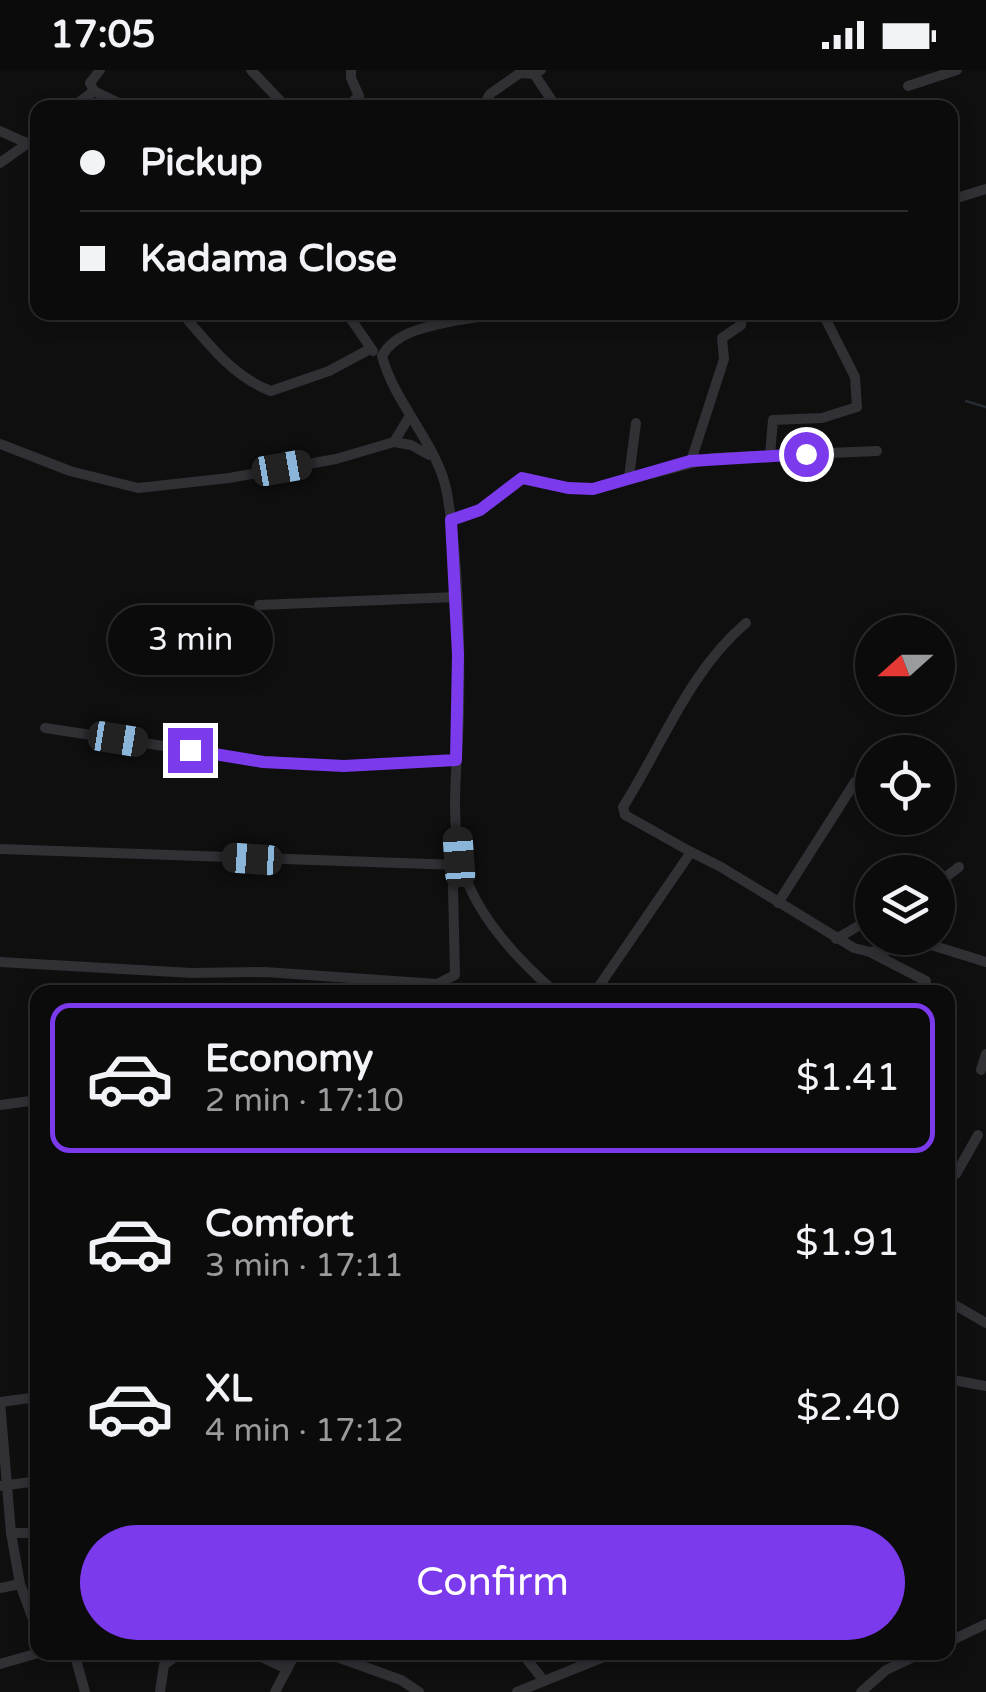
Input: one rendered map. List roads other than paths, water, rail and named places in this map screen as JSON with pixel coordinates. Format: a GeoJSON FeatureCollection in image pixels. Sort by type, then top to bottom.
{"type":"FeatureCollection","features":[{"type":"Feature","properties":{"kind":"street"},"geometry":{"type":"LineString","coordinates":[[100,70],[90,83],[94,91],[113,100]]}},
{"type":"Feature","properties":{"kind":"street"},"geometry":{"type":"LineString","coordinates":[[251,70],[279,100]]}},
{"type":"Feature","properties":{"kind":"street"},"geometry":{"type":"LineString","coordinates":[[351,70],[359,96],[355,100]]}},
{"type":"Feature","properties":{"kind":"street"},"geometry":{"type":"LineString","coordinates":[[908,86],[958,70]]}},
{"type":"Feature","properties":{"kind":"street"},"geometry":{"type":"LineString","coordinates":[[487,100],[490,94],[532,71],[551,100]]}},
{"type":"Feature","properties":{"kind":"street"},"geometry":{"type":"LineString","coordinates":[[82,100],[94,91]]}},
{"type":"Feature","properties":{"kind":"street"},"geometry":{"type":"LineString","coordinates":[[0,130],[30,142]]}},
{"type":"Feature","properties":{"kind":"street"},"geometry":{"type":"LineString","coordinates":[[0,164],[30,147]]}},
{"type":"Feature","properties":{"kind":"street"},"geometry":{"type":"LineString","coordinates":[[958,198],[986,189]]}},
{"type":"Feature","properties":{"kind":"street"},"geometry":{"type":"LineString","coordinates":[[188,320],[217,354],[271,392],[330,371],[370,349]]}},
{"type":"Feature","properties":{"kind":"street"},"geometry":{"type":"LineString","coordinates":[[0,962],[192,973],[265,972],[436,984],[455,976],[453,887],[458,861],[459,716],[456,598],[446,487],[392,388],[382,356],[370,349],[351,320]]}},
{"type":"Feature","properties":{"kind":"street"},"geometry":{"type":"LineString","coordinates":[[382,356],[395,340],[446,320]]}},
{"type":"Feature","properties":{"kind":"street"},"geometry":{"type":"LineString","coordinates":[[690,461],[724,359],[722,338],[741,325],[741,320]]}},
{"type":"Feature","properties":{"kind":"street"},"geometry":{"type":"LineString","coordinates":[[770,455],[773,420],[822,418],[858,407],[855,377],[826,320]]}},
{"type":"Feature","properties":{"kind":"street"},"geometry":{"type":"LineString","coordinates":[[394,442],[410,418]]}},
{"type":"Feature","properties":{"kind":"street"},"geometry":{"type":"LineString","coordinates":[[629,478],[636,423]]}},
{"type":"Feature","properties":{"kind":"street"},"geometry":{"type":"LineString","coordinates":[[0,444],[70,471],[138,488],[229,478],[336,459],[394,442],[433,457]]}},
{"type":"Feature","properties":{"kind":"street"},"geometry":{"type":"LineString","coordinates":[[451,520],[480,510],[522,478],[593,489],[690,461],[877,451]]}},
{"type":"Feature","properties":{"kind":"street"},"geometry":{"type":"LineString","coordinates":[[259,605],[456,598]]}},
{"type":"Feature","properties":{"kind":"street"},"geometry":{"type":"LineString","coordinates":[[746,623],[722,646],[692,688],[622,807],[625,816],[721,866],[855,948]]}},
{"type":"Feature","properties":{"kind":"street"},"geometry":{"type":"LineString","coordinates":[[45,728],[263,762],[344,766],[456,760]]}},
{"type":"Feature","properties":{"kind":"street"},"geometry":{"type":"LineString","coordinates":[[778,903],[855,782]]}},
{"type":"Feature","properties":{"kind":"street"},"geometry":{"type":"LineString","coordinates":[[0,850],[458,861]]}},
{"type":"Feature","properties":{"kind":"street"},"geometry":{"type":"LineString","coordinates":[[600,985],[691,852]]}},
{"type":"Feature","properties":{"kind":"street"},"geometry":{"type":"LineString","coordinates":[[458,861],[489,919],[523,962],[548,985]]}},
{"type":"Feature","properties":{"kind":"street"},"geometry":{"type":"LineString","coordinates":[[836,939],[855,928]]}},
{"type":"Feature","properties":{"kind":"street"},"geometry":{"type":"LineString","coordinates":[[955,952],[986,962]]}},
{"type":"Feature","properties":{"kind":"street"},"geometry":{"type":"LineString","coordinates":[[881,955],[926,981]]}},
{"type":"Feature","properties":{"kind":"street"},"geometry":{"type":"LineString","coordinates":[[981,1070],[986,1054]]}},
{"type":"Feature","properties":{"kind":"street"},"geometry":{"type":"LineString","coordinates":[[0,1105],[30,1101]]}},
{"type":"Feature","properties":{"kind":"street"},"geometry":{"type":"LineString","coordinates":[[955,1174],[978,1135]]}},
{"type":"Feature","properties":{"kind":"street"},"geometry":{"type":"LineString","coordinates":[[955,1305],[986,1322]]}},
{"type":"Feature","properties":{"kind":"street"},"geometry":{"type":"LineString","coordinates":[[955,1380],[986,1386]]}},
{"type":"Feature","properties":{"kind":"street"},"geometry":{"type":"LineString","coordinates":[[30,1398],[0,1402],[7,1527],[30,1611]]}},
{"type":"Feature","properties":{"kind":"street"},"geometry":{"type":"LineString","coordinates":[[4,1486],[30,1482]]}},
{"type":"Feature","properties":{"kind":"street"},"geometry":{"type":"LineString","coordinates":[[0,1588],[20,1584]]}},
{"type":"Feature","properties":{"kind":"street"},"geometry":{"type":"LineString","coordinates":[[955,1639],[986,1624]]}},
{"type":"Feature","properties":{"kind":"street"},"geometry":{"type":"LineString","coordinates":[[0,1664],[30,1655]]}},
{"type":"Feature","properties":{"kind":"street"},"geometry":{"type":"LineString","coordinates":[[76,1660],[85,1692]]}},
{"type":"Feature","properties":{"kind":"street"},"geometry":{"type":"LineString","coordinates":[[160,1692],[164,1665],[171,1660]]}},
{"type":"Feature","properties":{"kind":"street"},"geometry":{"type":"LineString","coordinates":[[268,1660],[288,1669]]}},
{"type":"Feature","properties":{"kind":"street"},"geometry":{"type":"LineString","coordinates":[[276,1692],[292,1660]]}},
{"type":"Feature","properties":{"kind":"street"},"geometry":{"type":"LineString","coordinates":[[346,1660],[401,1680],[418,1692]]}},
{"type":"Feature","properties":{"kind":"street"},"geometry":{"type":"LineString","coordinates":[[527,1660],[544,1681]]}},
{"type":"Feature","properties":{"kind":"street"},"geometry":{"type":"LineString","coordinates":[[516,1692],[596,1660]]}},
{"type":"Feature","properties":{"kind":"street"},"geometry":{"type":"LineString","coordinates":[[862,1692],[886,1670],[907,1660]]}},
{"type":"Feature","properties":{"kind":"waterway"},"geometry":{"type":"LineString","coordinates":[[966,401],[986,407]]}}]}
